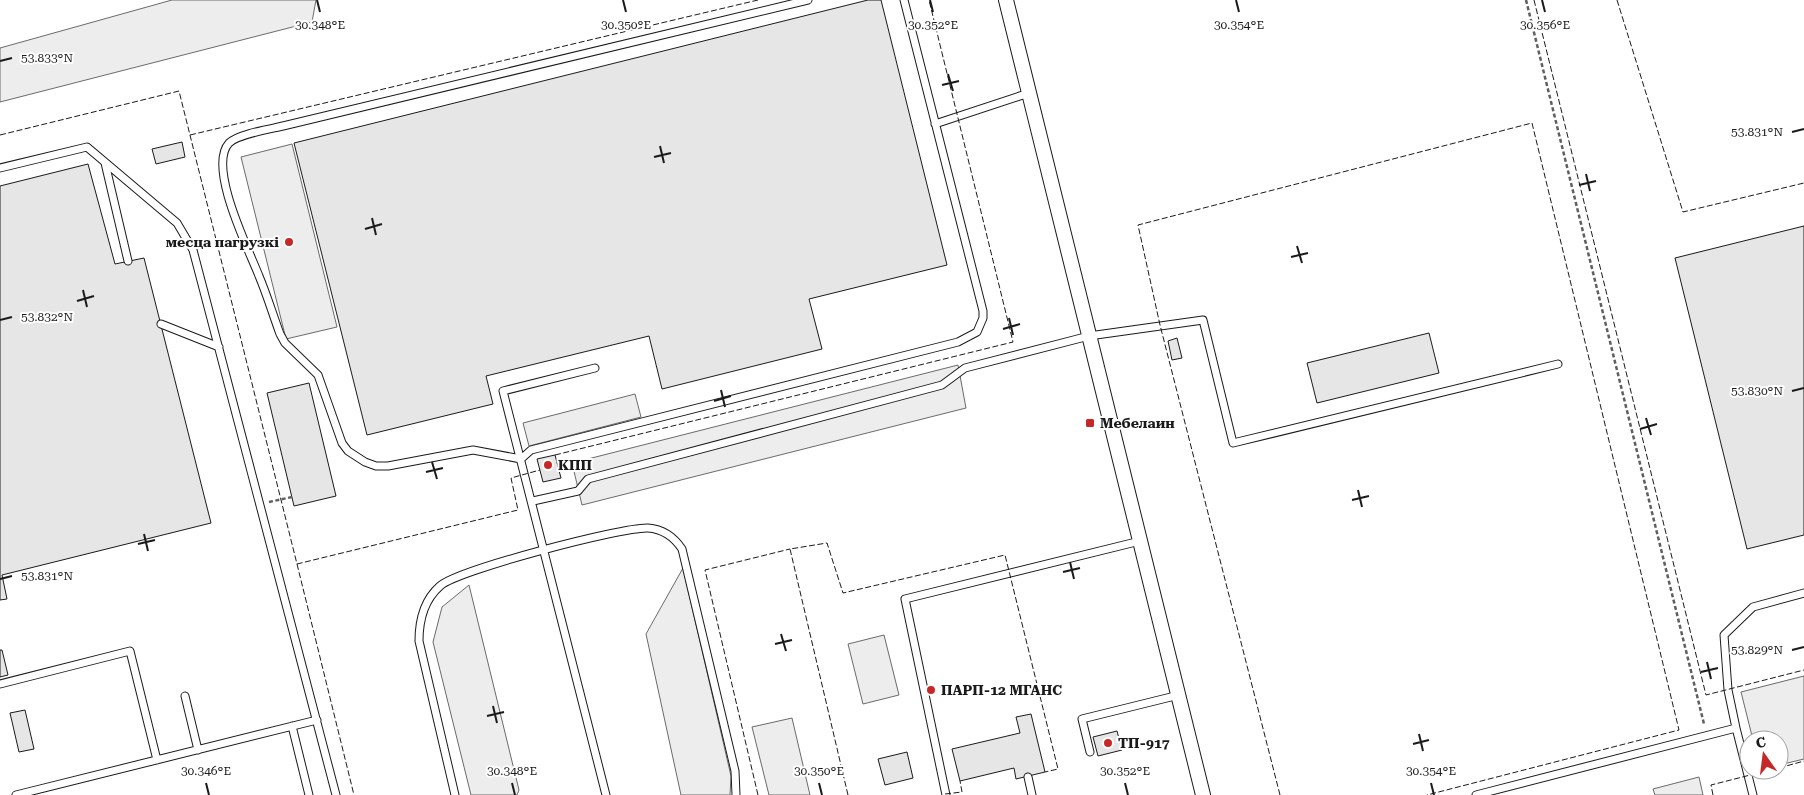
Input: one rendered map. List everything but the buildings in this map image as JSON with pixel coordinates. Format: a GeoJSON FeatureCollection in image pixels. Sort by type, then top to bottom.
{"type":"FeatureCollection","features":[{"type":"Feature","properties":{"kind":"street"},"geometry":{"type":"LineString","coordinates":[[1006,0],[1203,795]]}},
{"type":"Feature","properties":{"kind":"lane"},"geometry":{"type":"LineString","coordinates":[[521,459],[473,450],[388,466],[376,466],[361,460],[348,451],[338,436],[318,375],[290,348],[280,334],[233,212],[223,170],[222,156],[226,148],[236,138],[283,126],[808,0]]}},
{"type":"Feature","properties":{"kind":"lane"},"geometry":{"type":"LineString","coordinates":[[521,459],[531,450],[543,446],[958,342],[977,332],[983,318],[983,311],[904,0]]}},
{"type":"Feature","properties":{"kind":"lane"},"geometry":{"type":"LineString","coordinates":[[935,124],[1029,93]]}},
{"type":"Feature","properties":{"kind":"lane"},"geometry":{"type":"LineString","coordinates":[[0,168],[87,147],[177,223],[193,250],[336,795]]}},
{"type":"Feature","properties":{"kind":"lane"},"geometry":{"type":"LineString","coordinates":[[105,162],[128,261]]}},
{"type":"Feature","properties":{"kind":"lane"},"geometry":{"type":"LineString","coordinates":[[533,501],[578,491],[588,479],[942,385],[965,368],[1088,336],[1203,320],[1233,443],[1558,364]]}},
{"type":"Feature","properties":{"kind":"lane"},"geometry":{"type":"LineString","coordinates":[[161,324],[219,347]]}},
{"type":"Feature","properties":{"kind":"lane"},"geometry":{"type":"LineString","coordinates":[[595,368],[503,391],[533,501],[543,549],[606,795]]}},
{"type":"Feature","properties":{"kind":"lane"},"geometry":{"type":"LineString","coordinates":[[455,795],[419,641],[424,609],[434,592],[448,580],[543,549],[646,528],[663,532],[679,545],[714,677],[735,771],[736,795]]}},
{"type":"Feature","properties":{"kind":"lane"},"geometry":{"type":"LineString","coordinates":[[946,795],[905,599],[1140,541]]}},
{"type":"Feature","properties":{"kind":"lane"},"geometry":{"type":"LineString","coordinates":[[1753,795],[1728,690],[1724,634],[1753,607],[1804,594]]}},
{"type":"Feature","properties":{"kind":"lane"},"geometry":{"type":"LineString","coordinates":[[0,684],[130,650],[157,760]]}},
{"type":"Feature","properties":{"kind":"lane"},"geometry":{"type":"LineString","coordinates":[[1090,752],[1082,719],[1179,695]]}},
{"type":"Feature","properties":{"kind":"lane"},"geometry":{"type":"LineString","coordinates":[[185,696],[198,750]]}},
{"type":"Feature","properties":{"kind":"lane"},"geometry":{"type":"LineString","coordinates":[[16,795],[317,720]]}},
{"type":"Feature","properties":{"kind":"lane"},"geometry":{"type":"LineString","coordinates":[[292,726],[309,795]]}},
{"type":"Feature","properties":{"kind":"lane"},"geometry":{"type":"LineString","coordinates":[[1476,795],[1736,728]]}},
{"type":"Feature","properties":{"kind":"lane"},"geometry":{"type":"LineString","coordinates":[[1028,777],[1032,795]]}},
{"type":"Feature","properties":{"kind":"path"},"geometry":{"type":"LineString","coordinates":[[1526,0],[1707,736]]}},
{"type":"Feature","properties":{"kind":"path"},"geometry":{"type":"LineString","coordinates":[[281,499],[292,497]]}},
{"type":"Feature","properties":{"kind":"shaded area"},"geometry":{"type":"Polygon","coordinates":[[[172,0],[316,0],[312,22],[0,102],[0,48],[172,0]]]}},
{"type":"Feature","properties":{"kind":"shaded area","name":"месца пагрузкі"},"geometry":{"type":"Polygon","coordinates":[[[292,144],[337,327],[286,339],[241,157],[292,144]]]}},
{"type":"Feature","properties":{"kind":"shaded area"},"geometry":{"type":"Polygon","coordinates":[[[958,365],[966,408],[582,505],[572,463],[958,365]]]}},
{"type":"Feature","properties":{"kind":"shaded area"},"geometry":{"type":"Polygon","coordinates":[[[635,394],[641,417],[529,446],[523,423],[635,394]]]}},
{"type":"Feature","properties":{"kind":"shaded area"},"geometry":{"type":"Polygon","coordinates":[[[683,568],[731,776],[730,795],[681,795],[646,634],[683,568]]]}},
{"type":"Feature","properties":{"kind":"shaded area"},"geometry":{"type":"Polygon","coordinates":[[[469,585],[519,790],[517,795],[471,795],[433,642],[442,607],[469,585]]]}},
{"type":"Feature","properties":{"kind":"shaded area"},"geometry":{"type":"Polygon","coordinates":[[[884,635],[899,695],[863,704],[848,644],[884,635]]]}},
{"type":"Feature","properties":{"kind":"shaded area"},"geometry":{"type":"Polygon","coordinates":[[[1804,676],[1804,759],[1789,763],[1789,730],[1750,730],[1741,692],[1804,676]]]}},
{"type":"Feature","properties":{"kind":"shaded area"},"geometry":{"type":"Polygon","coordinates":[[[792,718],[810,795],[769,795],[752,727],[792,718]]]}},
{"type":"Feature","properties":{"kind":"shaded area"},"geometry":{"type":"Polygon","coordinates":[[[1699,777],[1703,795],[1655,795],[1653,789],[1699,777]]]}},
{"type":"Feature","properties":{"kind":"fence"},"geometry":{"type":"LineString","coordinates":[[190,135],[758,0]]}},
{"type":"Feature","properties":{"kind":"fence"},"geometry":{"type":"LineString","coordinates":[[555,455],[1013,342],[929,0]]}},
{"type":"Feature","properties":{"kind":"fence"},"geometry":{"type":"LineString","coordinates":[[1534,0],[1706,695],[1804,670]]}},
{"type":"Feature","properties":{"kind":"fence"},"geometry":{"type":"LineString","coordinates":[[1617,0],[1683,212],[1804,183]]}},
{"type":"Feature","properties":{"kind":"fence"},"geometry":{"type":"LineString","coordinates":[[0,135],[179,91],[297,564],[518,510],[511,478],[540,470]]}},
{"type":"Feature","properties":{"kind":"fence"},"geometry":{"type":"LineString","coordinates":[[1280,795],[1160,325],[1138,225],[1532,123],[1679,730],[1427,795]]}},
{"type":"Feature","properties":{"kind":"fence"},"geometry":{"type":"LineString","coordinates":[[848,795],[790,549],[827,543],[843,593],[1005,555],[1058,769],[1045,772]]}},
{"type":"Feature","properties":{"kind":"fence"},"geometry":{"type":"LineString","coordinates":[[758,795],[705,570],[790,549]]}},
{"type":"Feature","properties":{"kind":"fence"},"geometry":{"type":"LineString","coordinates":[[297,564],[354,795]]}},
{"type":"Feature","properties":{"kind":"fence"},"geometry":{"type":"LineString","coordinates":[[1789,765],[1804,761]]}},
{"type":"Feature","properties":{"kind":"fence"},"geometry":{"type":"LineString","coordinates":[[1713,795],[1711,785],[1739,778]]}},
{"type":"Feature","properties":{"kind":"fence"},"geometry":{"type":"LineString","coordinates":[[945,794],[962,792],[960,781]]}},
{"type":"Feature","properties":{"kind":"place","name":"месца пагрузкі"},"geometry":{"type":"Point","coordinates":[289,242]}},
{"type":"Feature","properties":{"kind":"place","name":"Мебелаин"},"geometry":{"type":"Point","coordinates":[1090,423]}},
{"type":"Feature","properties":{"kind":"place","name":"КПП"},"geometry":{"type":"Point","coordinates":[548,465]}},
{"type":"Feature","properties":{"kind":"place","name":"ПАРП-12 МГАНС"},"geometry":{"type":"Point","coordinates":[931,690]}},
{"type":"Feature","properties":{"kind":"place","name":"ТП-917"},"geometry":{"type":"Point","coordinates":[1108,743]}}]}
